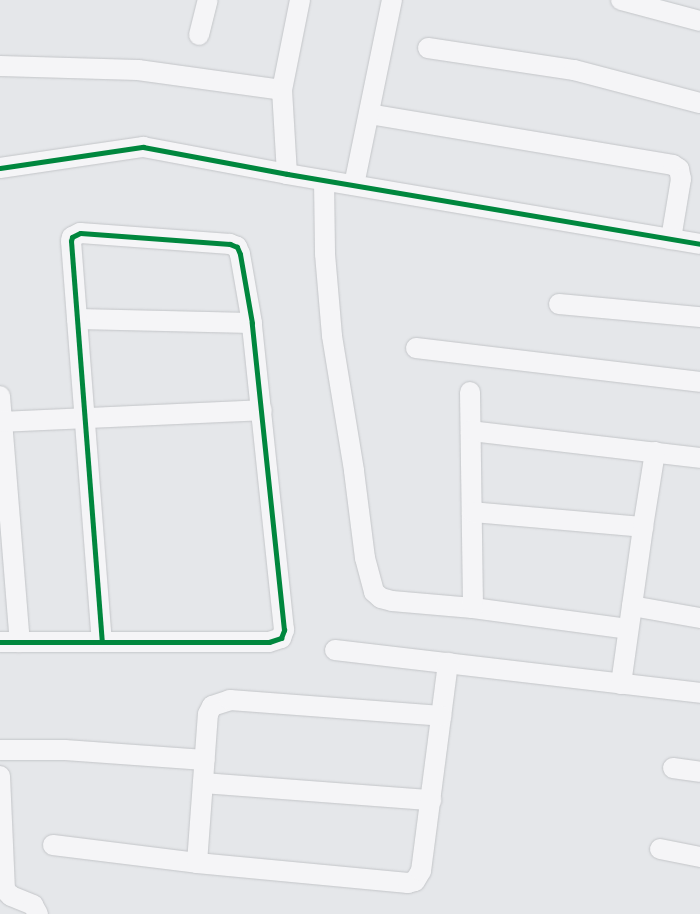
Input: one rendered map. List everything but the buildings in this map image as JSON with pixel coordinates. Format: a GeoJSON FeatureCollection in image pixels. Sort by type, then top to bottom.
{"type":"FeatureCollection","features":[{"type":"Feature","properties":{"kind":"street"},"geometry":{"type":"LineString","coordinates":[[287,174],[282,90],[300,0]]}},
{"type":"Feature","properties":{"kind":"street"},"geometry":{"type":"LineString","coordinates":[[354,185],[392,0]]}},
{"type":"Feature","properties":{"kind":"street"},"geometry":{"type":"LineString","coordinates":[[621,0],[700,22]]}},
{"type":"Feature","properties":{"kind":"street"},"geometry":{"type":"LineString","coordinates":[[199,35],[204,1]]}},
{"type":"Feature","properties":{"kind":"street"},"geometry":{"type":"LineString","coordinates":[[428,48],[574,70],[700,103]]}},
{"type":"Feature","properties":{"kind":"street"},"geometry":{"type":"LineString","coordinates":[[0,66],[138,70],[282,90]]}},
{"type":"Feature","properties":{"kind":"street"},"geometry":{"type":"LineString","coordinates":[[369,114],[673,165],[679,169],[681,180],[671,239]]}},
{"type":"Feature","properties":{"kind":"street"},"geometry":{"type":"LineString","coordinates":[[0,168],[143,146],[287,174],[700,244]]}},
{"type":"Feature","properties":{"kind":"street"},"geometry":{"type":"LineString","coordinates":[[324,180],[325,254],[332,336],[370,582],[374,592],[381,598],[392,601],[473,608],[628,629]]}},
{"type":"Feature","properties":{"kind":"street"},"geometry":{"type":"LineString","coordinates":[[0,642],[269,642],[281,638],[284,630],[252,323],[243,262],[237,247],[230,244],[80,233],[72,237],[70,241],[102,641]]}},
{"type":"Feature","properties":{"kind":"street"},"geometry":{"type":"LineString","coordinates":[[559,304],[700,317]]}},
{"type":"Feature","properties":{"kind":"street"},"geometry":{"type":"LineString","coordinates":[[77,319],[252,323]]}},
{"type":"Feature","properties":{"kind":"street"},"geometry":{"type":"LineString","coordinates":[[416,348],[700,382]]}},
{"type":"Feature","properties":{"kind":"street"},"geometry":{"type":"LineString","coordinates":[[470,392],[473,608]]}},
{"type":"Feature","properties":{"kind":"street"},"geometry":{"type":"LineString","coordinates":[[0,396],[20,642]]}},
{"type":"Feature","properties":{"kind":"street"},"geometry":{"type":"LineString","coordinates":[[2,422],[84,417],[262,410]]}},
{"type":"Feature","properties":{"kind":"street"},"geometry":{"type":"LineString","coordinates":[[471,431],[700,458]]}},
{"type":"Feature","properties":{"kind":"street"},"geometry":{"type":"LineString","coordinates":[[621,684],[642,528],[655,452]]}},
{"type":"Feature","properties":{"kind":"street"},"geometry":{"type":"LineString","coordinates":[[472,512],[642,528]]}},
{"type":"Feature","properties":{"kind":"street"},"geometry":{"type":"LineString","coordinates":[[632,606],[700,618]]}},
{"type":"Feature","properties":{"kind":"street"},"geometry":{"type":"LineString","coordinates":[[335,650],[700,693]]}},
{"type":"Feature","properties":{"kind":"street"},"geometry":{"type":"LineString","coordinates":[[53,845],[196,863],[408,883],[415,880],[421,871],[448,663]]}},
{"type":"Feature","properties":{"kind":"street"},"geometry":{"type":"LineString","coordinates":[[196,863],[208,714],[212,706],[230,700],[441,716]]}},
{"type":"Feature","properties":{"kind":"street"},"geometry":{"type":"LineString","coordinates":[[0,750],[65,750],[205,760]]}},
{"type":"Feature","properties":{"kind":"street"},"geometry":{"type":"LineString","coordinates":[[673,768],[700,772]]}},
{"type":"Feature","properties":{"kind":"street"},"geometry":{"type":"LineString","coordinates":[[0,776],[3,890],[11,896],[33,905],[38,914]]}},
{"type":"Feature","properties":{"kind":"street"},"geometry":{"type":"LineString","coordinates":[[203,783],[431,800]]}},
{"type":"Feature","properties":{"kind":"street"},"geometry":{"type":"LineString","coordinates":[[660,849],[700,857]]}},
{"type":"Feature","properties":{"kind":"cycle path"},"geometry":{"type":"LineString","coordinates":[[0,168],[143,147],[287,174],[700,244]]}},
{"type":"Feature","properties":{"kind":"cycle path"},"geometry":{"type":"LineString","coordinates":[[0,642],[269,642],[281,638],[284,630],[252,323],[240,254],[237,247],[230,244],[80,233],[72,237],[71,241],[102,641]]}}]}
